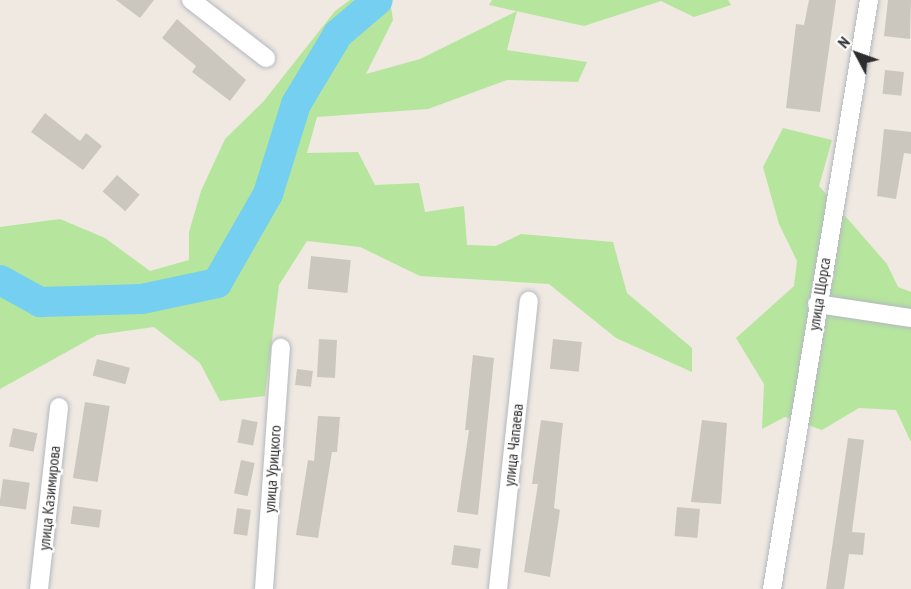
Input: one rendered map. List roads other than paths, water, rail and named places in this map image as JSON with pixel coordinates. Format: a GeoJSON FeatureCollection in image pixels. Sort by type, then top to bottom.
{"type":"FeatureCollection","features":[{"type":"Feature","properties":{"kind":"street"},"geometry":{"type":"LineString","coordinates":[[190,0],[266,58]]}},
{"type":"Feature","properties":{"kind":"street","name":"улица Щорса"},"geometry":{"type":"LineString","coordinates":[[772,589],[817,304],[869,0]]}},
{"type":"Feature","properties":{"kind":"street","name":"улица Чапаева"},"geometry":{"type":"LineString","coordinates":[[498,589],[529,301]]}},
{"type":"Feature","properties":{"kind":"street"},"geometry":{"type":"LineString","coordinates":[[817,304],[911,318]]}},
{"type":"Feature","properties":{"kind":"street","name":"улица Урицкого"},"geometry":{"type":"LineString","coordinates":[[264,589],[281,348]]}},
{"type":"Feature","properties":{"kind":"street","name":"улица Казимирова"},"geometry":{"type":"LineString","coordinates":[[39,589],[59,407]]}},
{"type":"Feature","properties":{"kind":"waterway"},"geometry":{"type":"LineString","coordinates":[[0,280],[40,302],[142,299],[217,283],[268,194],[296,104],[338,34],[378,0]]}}]}
